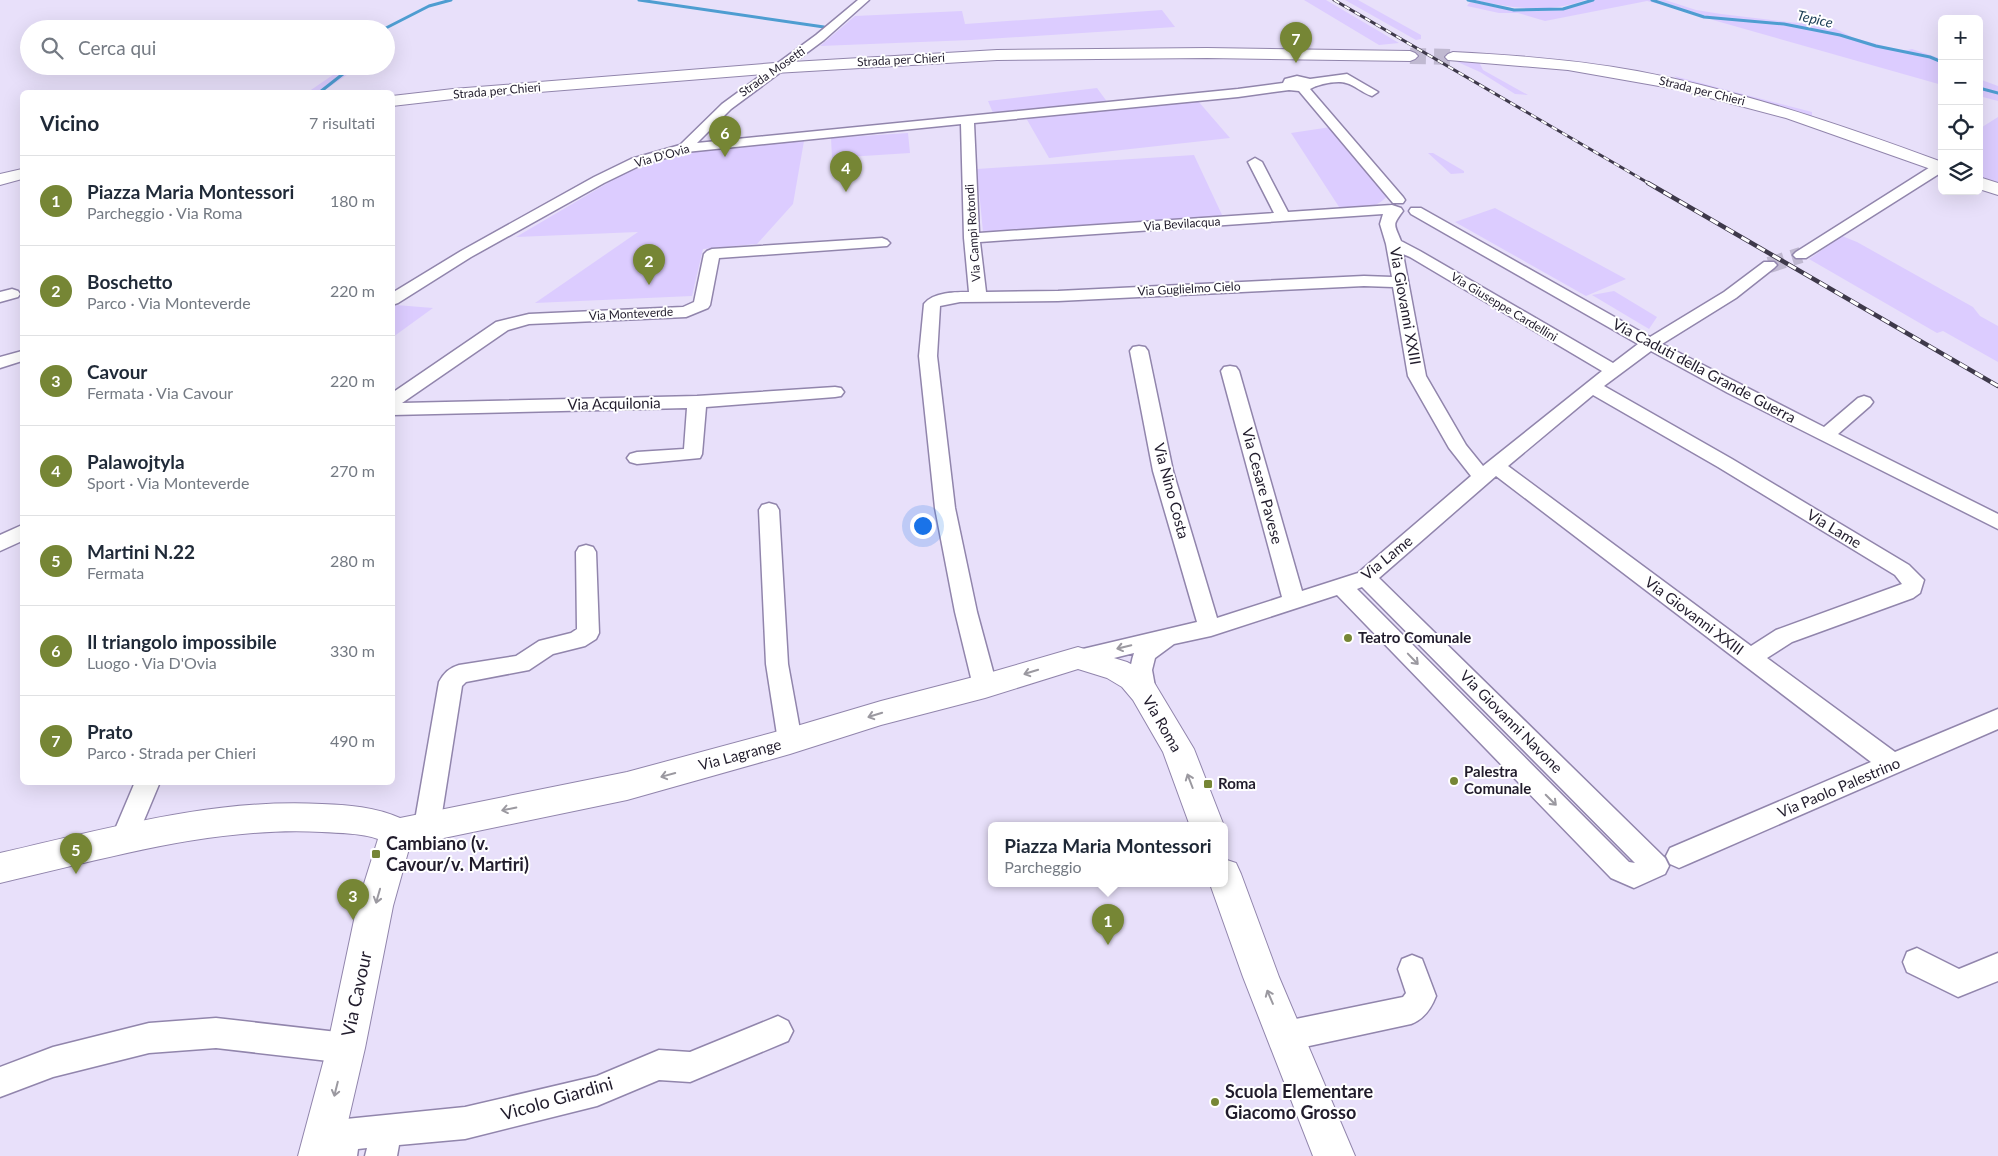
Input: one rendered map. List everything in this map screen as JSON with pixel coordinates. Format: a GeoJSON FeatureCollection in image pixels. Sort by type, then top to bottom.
{"type":"FeatureCollection","features":[{"type":"Feature","properties":{"kind":"main road","name":"Strada per Chieri"},"geometry":{"type":"LineString","coordinates":[[395,101],[453,94],[775,68],[997,55],[1207,53],[1410,56]]}},
{"type":"Feature","properties":{"kind":"main road","name":"Strada per Chieri"},"geometry":{"type":"LineString","coordinates":[[1453,57],[1550,63],[1603,70],[1675,84],[1782,112],[1938,166]]}},
{"type":"Feature","properties":{"kind":"main road"},"geometry":{"type":"LineString","coordinates":[[0,180],[20,175]]}},
{"type":"Feature","properties":{"kind":"main road"},"geometry":{"type":"LineString","coordinates":[[1983,184],[1998,190]]}},
{"type":"Feature","properties":{"kind":"main road","name":"Via Lagrange"},"geometry":{"type":"LineString","coordinates":[[412,829],[627,786],[790,741],[881,713],[985,686],[1078,658]]}},
{"type":"Feature","properties":{"kind":"main road","name":"Via Roma"},"geometry":{"type":"LineString","coordinates":[[1078,658],[1116,670],[1133,680],[1144,692],[1178,749],[1205,822]]}},
{"type":"Feature","properties":{"kind":"main road"},"geometry":{"type":"LineString","coordinates":[[0,868],[201,824],[269,817],[322,817],[412,829]]}},
{"type":"Feature","properties":{"kind":"main road","name":"Via Cavour"},"geometry":{"type":"LineString","coordinates":[[332,1145],[346,1048],[375,906],[412,829]]}},
{"type":"Feature","properties":{"kind":"main road"},"geometry":{"type":"LineString","coordinates":[[1228,885],[1261,977],[1334,1156]]}},
{"type":"Feature","properties":{"kind":"street","name":"Strada Mosetti"},"geometry":{"type":"LineString","coordinates":[[685,148],[705,124],[743,92],[828,31],[864,0]]}},
{"type":"Feature","properties":{"kind":"street"},"geometry":{"type":"LineString","coordinates":[[966,120],[1238,93],[1289,86],[1305,86],[1347,78],[1372,92]]}},
{"type":"Feature","properties":{"kind":"street"},"geometry":{"type":"LineString","coordinates":[[1305,86],[1395,207]]}},
{"type":"Feature","properties":{"kind":"street","name":"Via D'Ovia"},"geometry":{"type":"LineString","coordinates":[[395,298],[474,250],[599,180],[636,162],[685,148],[966,120]]}},
{"type":"Feature","properties":{"kind":"street","name":"Via Campi Rotondi"},"geometry":{"type":"LineString","coordinates":[[966,120],[972,238],[978,297],[950,298],[938,300],[932,304],[928,356],[945,508],[966,612],[985,686]]}},
{"type":"Feature","properties":{"kind":"street"},"geometry":{"type":"LineString","coordinates":[[1255,162],[1283,217]]}},
{"type":"Feature","properties":{"kind":"street"},"geometry":{"type":"LineString","coordinates":[[1801,255],[1938,169]]}},
{"type":"Feature","properties":{"kind":"street","name":"Via Bevilacqua"},"geometry":{"type":"LineString","coordinates":[[972,238],[1283,217],[1395,207],[1407,214],[1416,211]]}},
{"type":"Feature","properties":{"kind":"street","name":"Via Giovanni XXIII"},"geometry":{"type":"LineString","coordinates":[[1395,207],[1388,217],[1386,224],[1394,244],[1417,376],[1458,448],[1750,658],[1893,765]]}},
{"type":"Feature","properties":{"kind":"street","name":"Via Caduti della Grande Guerra"},"geometry":{"type":"LineString","coordinates":[[1416,211],[1650,344],[1998,522]]}},
{"type":"Feature","properties":{"kind":"street","name":"Via Monteverde"},"geometry":{"type":"LineString","coordinates":[[395,400],[502,326],[529,319],[686,312],[702,304],[712,254],[882,243]]}},
{"type":"Feature","properties":{"kind":"street","name":"Via Giuseppe Cardellini"},"geometry":{"type":"LineString","coordinates":[[1394,244],[1415,254],[1614,371]]}},
{"type":"Feature","properties":{"kind":"street","name":"Via Lame"},"geometry":{"type":"LineString","coordinates":[[1078,658],[1211,628],[1366,578],[1489,472],[1592,387],[1650,344],[1730,295],[1769,265]]}},
{"type":"Feature","properties":{"kind":"street","name":"Via Guglielmo Cielo"},"geometry":{"type":"LineString","coordinates":[[978,297],[1058,296],[1354,282],[1400,282]]}},
{"type":"Feature","properties":{"kind":"street","name":"Via Nino Costa"},"geometry":{"type":"LineString","coordinates":[[1138,352],[1163,472],[1206,618],[1211,628]]}},
{"type":"Feature","properties":{"kind":"street"},"geometry":{"type":"LineString","coordinates":[[0,363],[20,357]]}},
{"type":"Feature","properties":{"kind":"street","name":"Via Cesare Pavese"},"geometry":{"type":"LineString","coordinates":[[1230,371],[1294,601]]}},
{"type":"Feature","properties":{"kind":"street","name":"Via Lame"},"geometry":{"type":"LineString","coordinates":[[1592,387],[1742,473],[1902,570],[1914,580],[1912,588],[1905,592],[1784,636],[1750,658]]}},
{"type":"Feature","properties":{"kind":"street","name":"Via Acquilonia"},"geometry":{"type":"LineString","coordinates":[[395,409],[697,402],[835,392]]}},
{"type":"Feature","properties":{"kind":"street"},"geometry":{"type":"LineString","coordinates":[[637,458],[693,454],[697,402]]}},
{"type":"Feature","properties":{"kind":"street"},"geometry":{"type":"LineString","coordinates":[[1826,435],[1864,402]]}},
{"type":"Feature","properties":{"kind":"street"},"geometry":{"type":"LineString","coordinates":[[769,510],[777,664],[790,741]]}},
{"type":"Feature","properties":{"kind":"street"},"geometry":{"type":"LineString","coordinates":[[0,544],[20,533]]}},
{"type":"Feature","properties":{"kind":"street"},"geometry":{"type":"LineString","coordinates":[[412,829],[451,682],[459,674],[521,664],[547,647],[577,640],[588,633],[586,552]]}},
{"type":"Feature","properties":{"kind":"street","name":"Via Giovanni Navone"},"geometry":{"type":"LineString","coordinates":[[1342,587],[1620,870],[1634,876],[1656,866],[1366,578]]}},
{"type":"Feature","properties":{"kind":"street"},"geometry":{"type":"LineString","coordinates":[[1144,692],[1141,670],[1145,654],[1170,636]]}},
{"type":"Feature","properties":{"kind":"street","name":"Via Paolo Palestrino"},"geometry":{"type":"LineString","coordinates":[[1679,856],[1998,719]]}},
{"type":"Feature","properties":{"kind":"street"},"geometry":{"type":"LineString","coordinates":[[123,841],[147,785]]}},
{"type":"Feature","properties":{"kind":"street"},"geometry":{"type":"LineString","coordinates":[[1917,962],[1958,983],[1998,967]]}},
{"type":"Feature","properties":{"kind":"street"},"geometry":{"type":"LineString","coordinates":[[1286,1036],[1411,1010],[1422,996],[1412,968]]}},
{"type":"Feature","properties":{"kind":"street","name":"Vicolo Giardini"},"geometry":{"type":"LineString","coordinates":[[332,1145],[384,1143],[587,1093],[659,1065],[690,1067],[778,1031]]}},
{"type":"Feature","properties":{"kind":"street"},"geometry":{"type":"LineString","coordinates":[[0,1082],[53,1062],[149,1038],[216,1033],[346,1048]]}},
{"type":"Feature","properties":{"kind":"shaded area"},"geometry":{"type":"Polygon","coordinates":[[[1304,0],[1326,0],[1399,43],[1379,45],[1304,0]]]}},
{"type":"Feature","properties":{"kind":"shaded area"},"geometry":{"type":"Polygon","coordinates":[[[1345,0],[1358,0],[1421,35],[1421,39],[1416,40],[1345,0]]]}},
{"type":"Feature","properties":{"kind":"shaded area"},"geometry":{"type":"Polygon","coordinates":[[[1474,0],[1585,0],[1558,7],[1530,8],[1474,0]]]}},
{"type":"Feature","properties":{"kind":"shaded area"},"geometry":{"type":"Polygon","coordinates":[[[1595,0],[1650,0],[1663,5],[1647,1],[1545,21],[1518,13],[1499,13],[1467,6],[1470,2],[1514,11],[1564,10],[1595,0]]]}},
{"type":"Feature","properties":{"kind":"shaded area"},"geometry":{"type":"Polygon","coordinates":[[[1658,0],[1665,0],[1696,10],[1721,14],[1832,27],[1854,38],[1903,51],[1912,49],[1938,58],[1938,84],[1713,20],[1658,0]]]}},
{"type":"Feature","properties":{"kind":"shaded area"},"geometry":{"type":"Polygon","coordinates":[[[1162,10],[1175,27],[971,40],[820,46],[855,16],[962,11],[965,24],[1162,10]]]}},
{"type":"Feature","properties":{"kind":"shaded area"},"geometry":{"type":"Polygon","coordinates":[[[1453,60],[1479,62],[1483,70],[1528,95],[1515,94],[1480,72],[1453,60]]]}},
{"type":"Feature","properties":{"kind":"shaded area"},"geometry":{"type":"Polygon","coordinates":[[[333,75],[347,75],[325,90],[311,90],[333,75]]]}},
{"type":"Feature","properties":{"kind":"shaded area"},"geometry":{"type":"Polygon","coordinates":[[[1674,76],[1812,112],[1812,119],[1683,83],[1674,76]]]}},
{"type":"Feature","properties":{"kind":"shaded area"},"geometry":{"type":"Polygon","coordinates":[[[1983,80],[1998,86],[1998,101],[1983,97],[1983,80]]]}},
{"type":"Feature","properties":{"kind":"shaded area"},"geometry":{"type":"Polygon","coordinates":[[[1097,88],[1108,103],[993,113],[988,101],[1097,88]]]}},
{"type":"Feature","properties":{"kind":"shaded area"},"geometry":{"type":"Polygon","coordinates":[[[1198,101],[1230,138],[1049,158],[1026,118],[1198,101]]]}},
{"type":"Feature","properties":{"kind":"shaded area"},"geometry":{"type":"Polygon","coordinates":[[[1998,117],[1998,186],[1983,180],[1983,126],[1998,117]]]}},
{"type":"Feature","properties":{"kind":"shaded area"},"geometry":{"type":"Polygon","coordinates":[[[1331,127],[1387,196],[1383,201],[1366,208],[1341,210],[1291,133],[1331,127]]]}},
{"type":"Feature","properties":{"kind":"shaded area"},"geometry":{"type":"Polygon","coordinates":[[[908,133],[910,153],[832,158],[831,138],[908,133]]]}},
{"type":"Feature","properties":{"kind":"shaded area"},"geometry":{"type":"Polygon","coordinates":[[[804,141],[793,204],[757,244],[703,249],[692,296],[535,303],[638,232],[516,237],[623,174],[656,162],[684,153],[804,141]]]}},
{"type":"Feature","properties":{"kind":"shaded area"},"geometry":{"type":"Polygon","coordinates":[[[1428,153],[1433,153],[1464,171],[1464,173],[1451,174],[1428,153]]]}},
{"type":"Feature","properties":{"kind":"shaded area"},"geometry":{"type":"Polygon","coordinates":[[[1194,155],[1223,217],[983,232],[977,169],[1194,155]]]}},
{"type":"Feature","properties":{"kind":"shaded area"},"geometry":{"type":"Polygon","coordinates":[[[1495,208],[1626,279],[1586,296],[1455,222],[1495,208]]]}},
{"type":"Feature","properties":{"kind":"shaded area"},"geometry":{"type":"Polygon","coordinates":[[[1842,236],[1857,242],[1973,307],[1980,316],[1998,326],[1998,362],[1943,331],[1937,333],[1809,259],[1842,236]]]}},
{"type":"Feature","properties":{"kind":"shaded area"},"geometry":{"type":"Polygon","coordinates":[[[1614,291],[1657,317],[1649,329],[1592,295],[1614,291]]]}},
{"type":"Feature","properties":{"kind":"shaded area"},"geometry":{"type":"Polygon","coordinates":[[[396,305],[433,308],[395,336],[396,305]]]}},
{"type":"Feature","properties":{"kind":"waterway"},"geometry":{"type":"LineString","coordinates":[[395,23],[429,6],[451,0]]}},
{"type":"Feature","properties":{"kind":"waterway"},"geometry":{"type":"LineString","coordinates":[[639,0],[824,27]]}},
{"type":"Feature","properties":{"kind":"waterway","name":"Tepice"},"geometry":{"type":"LineString","coordinates":[[1468,0],[1514,10],[1563,9],[1593,0]]}},
{"type":"Feature","properties":{"kind":"waterway","name":"Tepice"},"geometry":{"type":"LineString","coordinates":[[1652,0],[1704,17],[1784,24],[1840,35],[1876,46],[1938,60]]}},
{"type":"Feature","properties":{"kind":"waterway"},"geometry":{"type":"LineString","coordinates":[[323,90],[342,75]]}},
{"type":"Feature","properties":{"kind":"waterway","name":"Tepice"},"geometry":{"type":"LineString","coordinates":[[1983,89],[1998,93]]}},
{"type":"Feature","properties":{"kind":"tunnel"},"geometry":{"type":"LineString","coordinates":[[1410,56],[1453,57]]}},
{"type":"Feature","properties":{"kind":"tunnel"},"geometry":{"type":"LineString","coordinates":[[1769,265],[1801,255]]}},
{"type":"Feature","properties":{"kind":"railway"},"geometry":{"type":"LineString","coordinates":[[1334,0],[1650,184]]}},
{"type":"Feature","properties":{"kind":"railway"},"geometry":{"type":"LineString","coordinates":[[1648,183],[1998,386]]}},
{"type":"Feature","properties":{"kind":"place","name":"Prato"},"geometry":{"type":"Point","coordinates":[1296,63]}},
{"type":"Feature","properties":{"kind":"place","name":"Il triangolo impossibile"},"geometry":{"type":"Point","coordinates":[725,157]}},
{"type":"Feature","properties":{"kind":"place","name":"Palawojtyla"},"geometry":{"type":"Point","coordinates":[846,192]}},
{"type":"Feature","properties":{"kind":"place","name":"Boschetto"},"geometry":{"type":"Point","coordinates":[649,285]}},
{"type":"Feature","properties":{"kind":"place","name":"Teatro Comunale"},"geometry":{"type":"Point","coordinates":[1348,638]}},
{"type":"Feature","properties":{"kind":"place","name":"Palestra Comunale"},"geometry":{"type":"Point","coordinates":[1454,781]}},
{"type":"Feature","properties":{"kind":"place","name":"Roma"},"geometry":{"type":"Point","coordinates":[1208,784]}},
{"type":"Feature","properties":{"kind":"place","name":"Cambiano (v. Cavour/v. Martiri)"},"geometry":{"type":"Point","coordinates":[376,854]}},
{"type":"Feature","properties":{"kind":"place","name":"Martini N.22"},"geometry":{"type":"Point","coordinates":[76,874]}},
{"type":"Feature","properties":{"kind":"place","name":"Cavour"},"geometry":{"type":"Point","coordinates":[353,920]}},
{"type":"Feature","properties":{"kind":"place","name":"Piazza Maria Montessori"},"geometry":{"type":"Point","coordinates":[1108,945]}},
{"type":"Feature","properties":{"kind":"place","name":"Scuola Elementare Giacomo Grosso"},"geometry":{"type":"Point","coordinates":[1215,1102]}}]}
